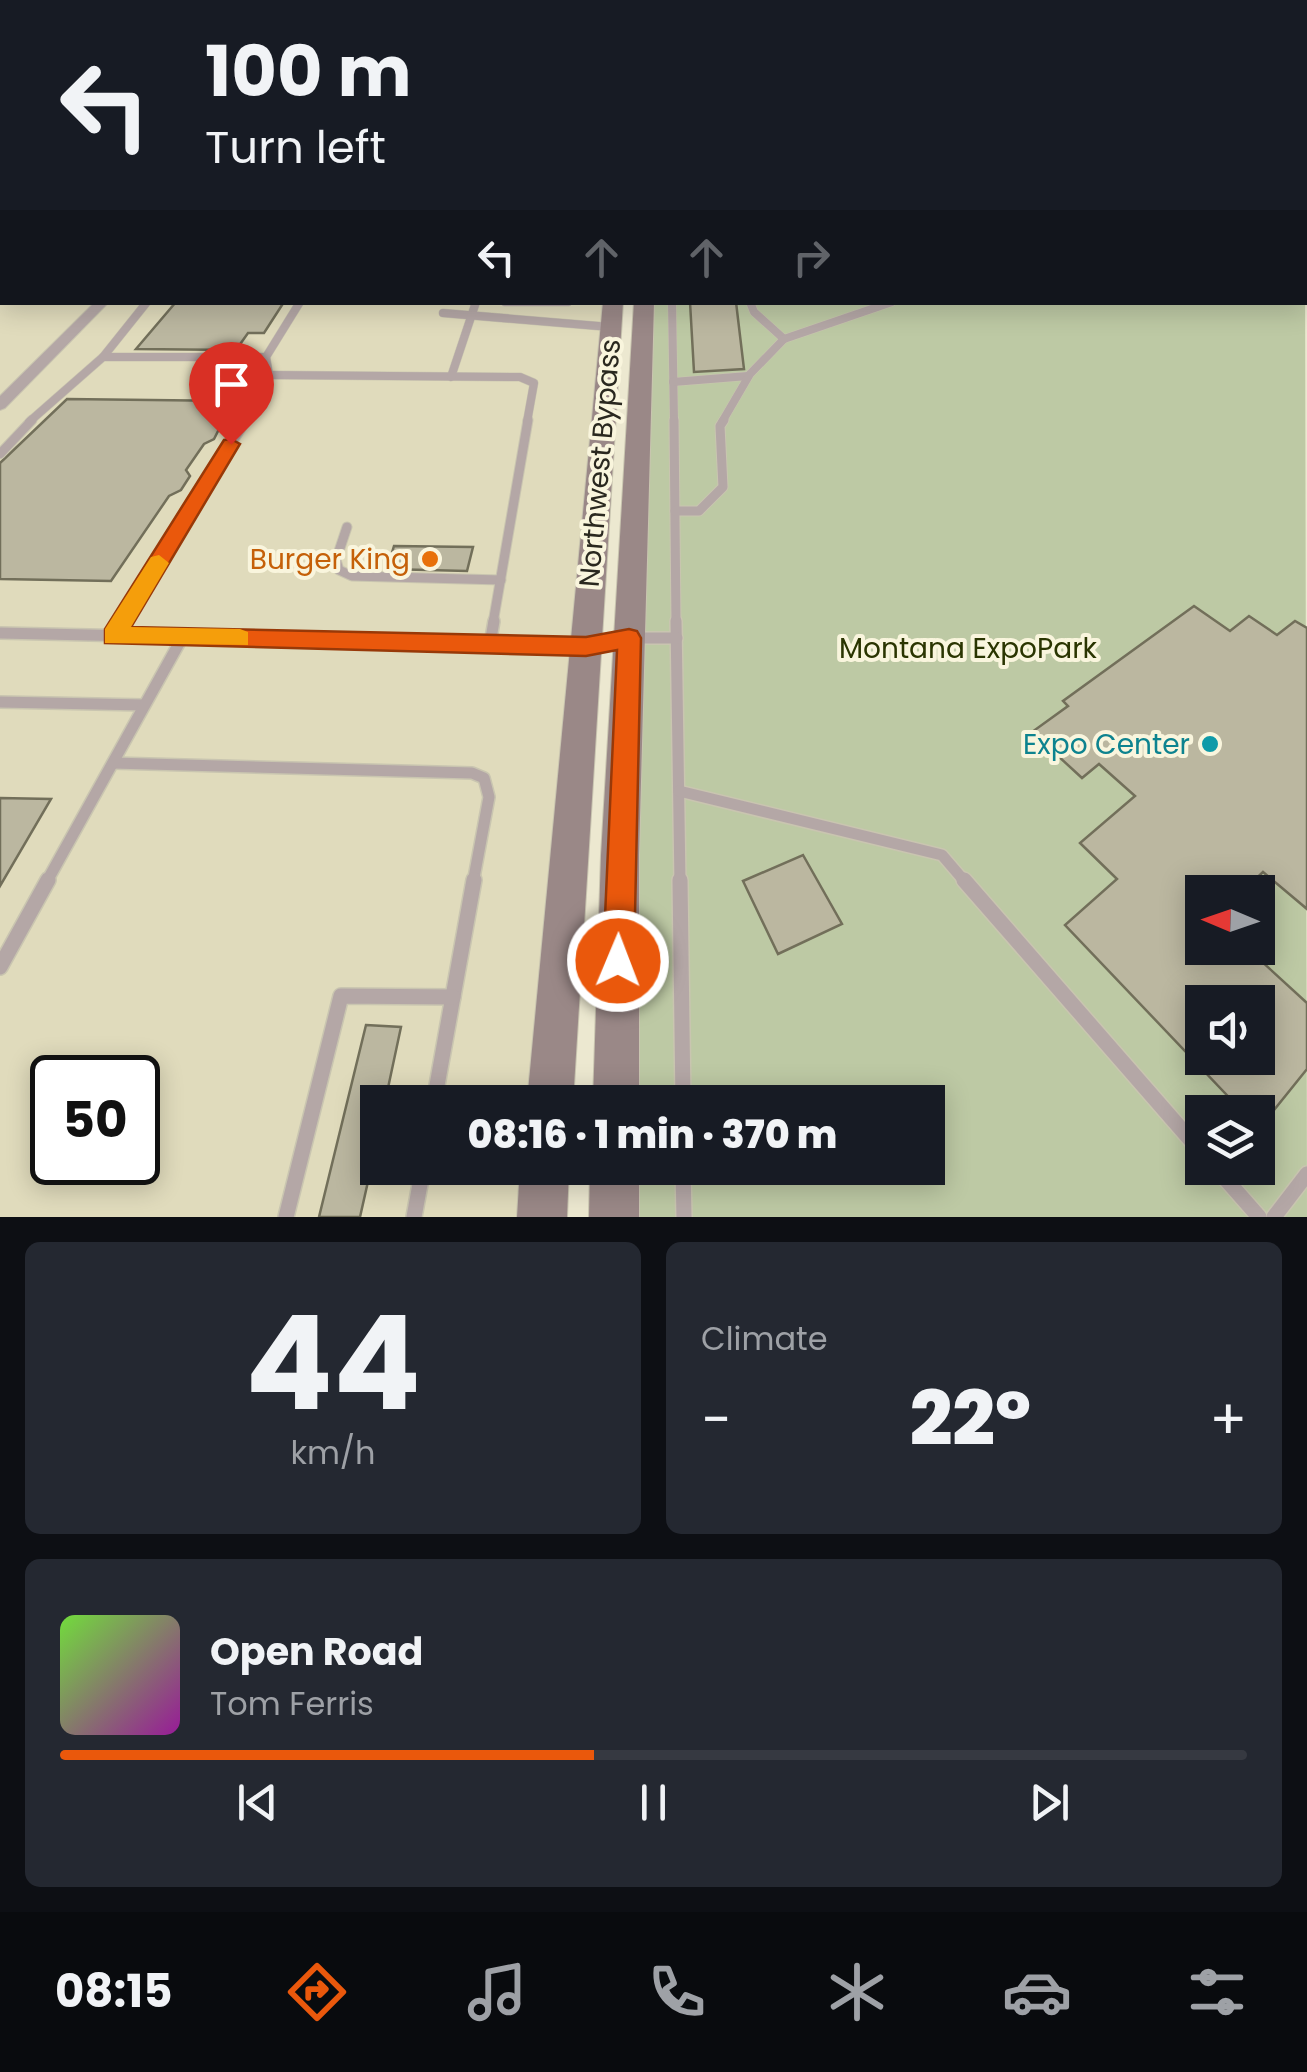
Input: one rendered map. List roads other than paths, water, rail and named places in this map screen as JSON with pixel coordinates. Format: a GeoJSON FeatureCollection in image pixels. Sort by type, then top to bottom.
{"type":"FeatureCollection","features":[{"type":"Feature","properties":{"kind":"main road","name":"Northwest Bypass"},"geometry":{"type":"LineString","coordinates":[[616,1085],[629,638],[644,305]]}},
{"type":"Feature","properties":{"kind":"main road","name":"Northwest Bypass"},"geometry":{"type":"LineString","coordinates":[[551,1085],[612,315]]}},
{"type":"Feature","properties":{"kind":"main road"},"geometry":{"type":"LineString","coordinates":[[542,1217],[544,1185]]}},
{"type":"Feature","properties":{"kind":"main road"},"geometry":{"type":"LineString","coordinates":[[614,1217],[615,1185]]}},
{"type":"Feature","properties":{"kind":"street"},"geometry":{"type":"LineString","coordinates":[[0,405],[100,305]]}},
{"type":"Feature","properties":{"kind":"lane"},"geometry":{"type":"LineString","coordinates":[[0,454],[53,398],[104,357],[146,305]]}},
{"type":"Feature","properties":{"kind":"lane"},"geometry":{"type":"LineString","coordinates":[[114,636],[259,398],[269,375],[266,357],[298,305]]}},
{"type":"Feature","properties":{"kind":"lane"},"geometry":{"type":"LineString","coordinates":[[451,376],[475,305]]}},
{"type":"Feature","properties":{"kind":"lane"},"geometry":{"type":"LineString","coordinates":[[672,305],[683,1085]]}},
{"type":"Feature","properties":{"kind":"lane"},"geometry":{"type":"LineString","coordinates":[[751,305],[784,339]]}},
{"type":"Feature","properties":{"kind":"lane"},"geometry":{"type":"LineString","coordinates":[[675,511],[699,511],[722,487],[720,426],[748,376],[784,339],[883,305]]}},
{"type":"Feature","properties":{"kind":"lane"},"geometry":{"type":"LineString","coordinates":[[443,313],[612,315]]}},
{"type":"Feature","properties":{"kind":"lane"},"geometry":{"type":"LineString","coordinates":[[104,357],[266,357]]}},
{"type":"Feature","properties":{"kind":"lane"},"geometry":{"type":"LineString","coordinates":[[269,375],[520,377],[536,386],[490,644]]}},
{"type":"Feature","properties":{"kind":"lane"},"geometry":{"type":"LineString","coordinates":[[674,382],[748,376]]}},
{"type":"Feature","properties":{"kind":"lane"},"geometry":{"type":"LineString","coordinates":[[346,527],[336,560],[339,570],[352,576],[501,580]]}},
{"type":"Feature","properties":{"kind":"lane"},"geometry":{"type":"LineString","coordinates":[[0,634],[586,646],[629,638],[677,638]]}},
{"type":"Feature","properties":{"kind":"lane"},"geometry":{"type":"LineString","coordinates":[[0,967],[182,638]]}},
{"type":"Feature","properties":{"kind":"lane"},"geometry":{"type":"LineString","coordinates":[[0,702],[144,705]]}},
{"type":"Feature","properties":{"kind":"lane"},"geometry":{"type":"LineString","coordinates":[[112,763],[472,772],[484,778],[489,798],[437,1085]]}},
{"type":"Feature","properties":{"kind":"lane"},"geometry":{"type":"LineString","coordinates":[[679,791],[942,855],[1185,1133]]}},
{"type":"Feature","properties":{"kind":"lane"},"geometry":{"type":"LineString","coordinates":[[286,1217],[341,996],[453,997]]}},
{"type":"Feature","properties":{"kind":"lane"},"geometry":{"type":"LineString","coordinates":[[1274,1217],[1307,1174]]}},
{"type":"Feature","properties":{"kind":"lane"},"geometry":{"type":"LineString","coordinates":[[414,1217],[420,1185]]}},
{"type":"Feature","properties":{"kind":"lane"},"geometry":{"type":"LineString","coordinates":[[684,1185],[684,1217]]}},
{"type":"Feature","properties":{"kind":"lane"},"geometry":{"type":"LineString","coordinates":[[1231,1185],[1259,1217]]}},
{"type":"Feature","properties":{"kind":"place","name":"Burger King"},"geometry":{"type":"Point","coordinates":[430,559]}},
{"type":"Feature","properties":{"kind":"place","name":"Expo Center"},"geometry":{"type":"Point","coordinates":[1210,744]}},
{"type":"Feature","properties":{"kind":"park label","name":"Montana ExpoPark"},"geometry":{"type":"Point","coordinates":[968,648]}}]}
